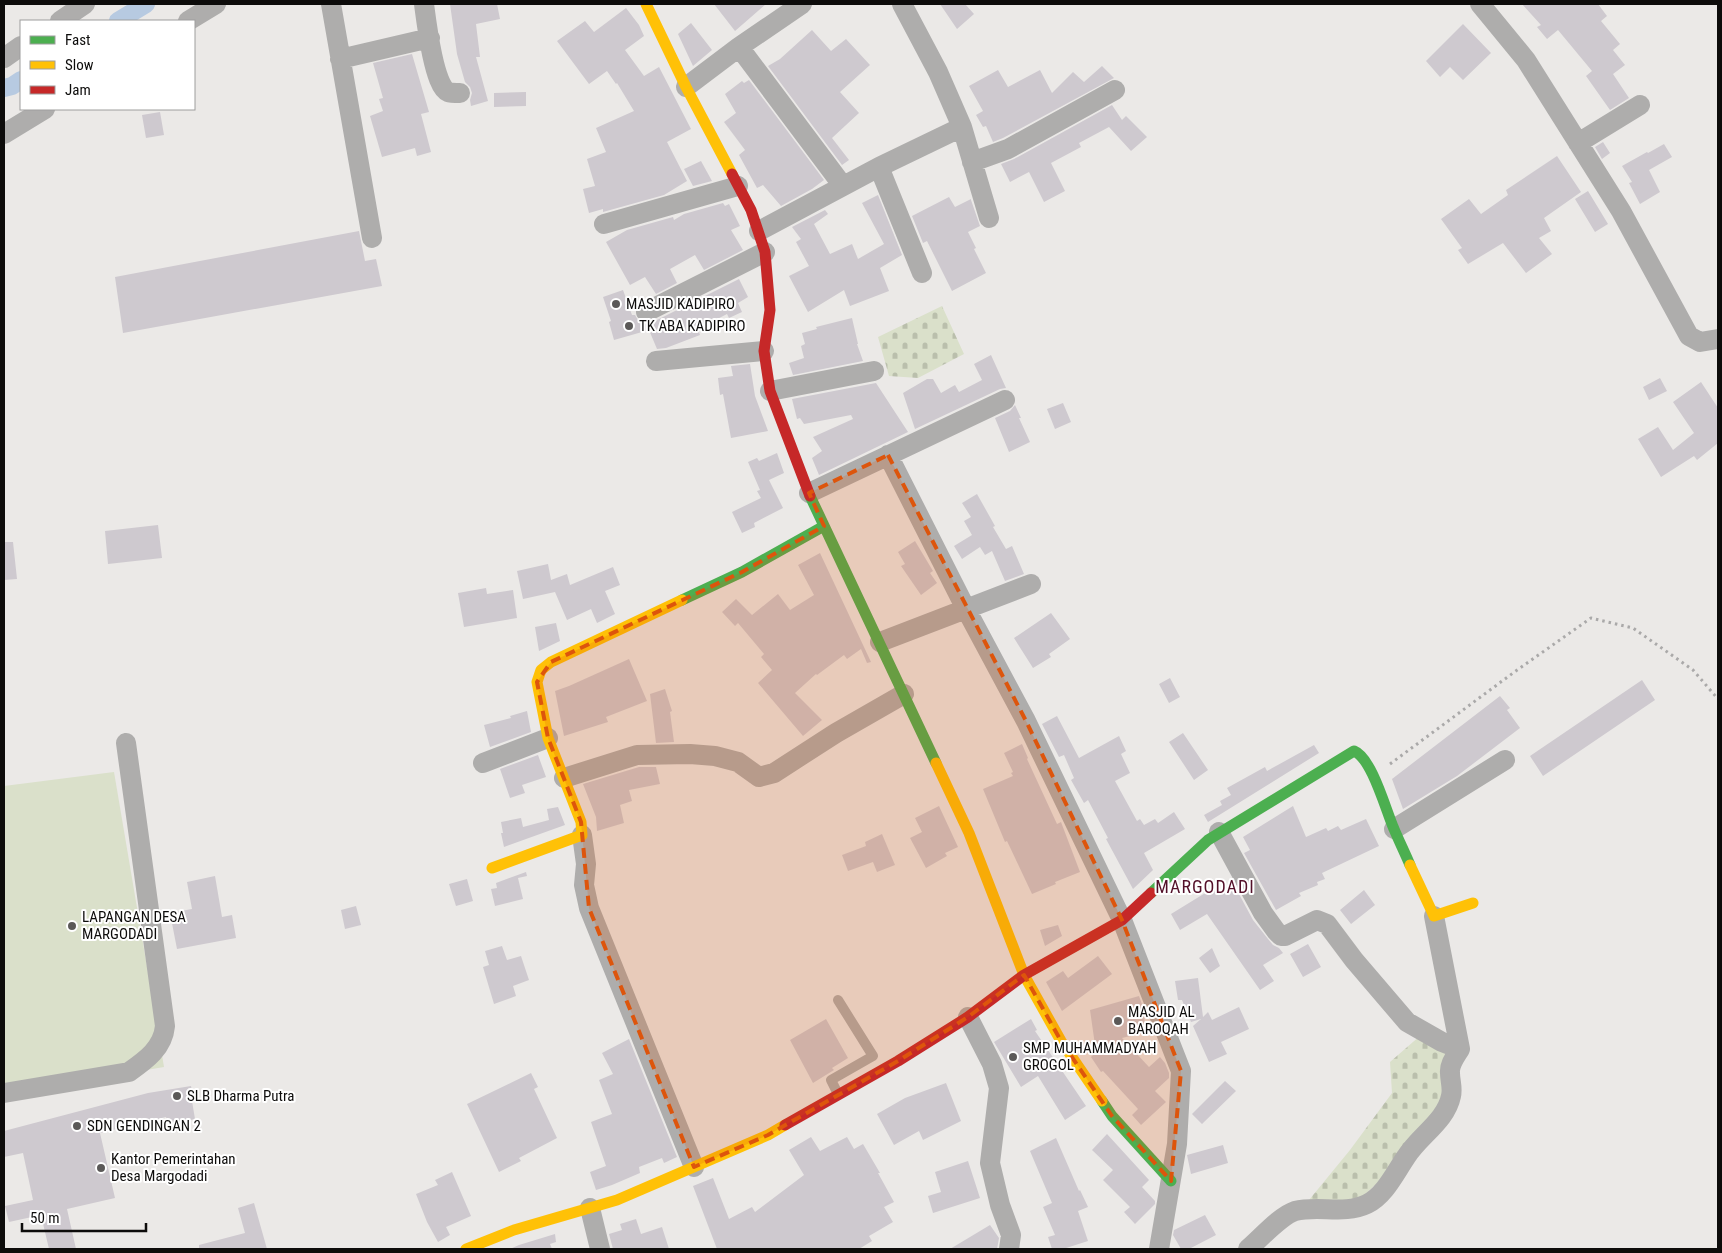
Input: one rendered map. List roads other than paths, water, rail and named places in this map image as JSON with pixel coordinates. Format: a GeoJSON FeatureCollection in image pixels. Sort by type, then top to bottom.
{"type":"FeatureCollection","features":[{"type":"Feature","properties":{"kind":"street"},"geometry":{"type":"LineString","coordinates":[[62,20],[86,4]]}},
{"type":"Feature","properties":{"kind":"street"},"geometry":{"type":"LineString","coordinates":[[190,20],[216,4]]}},
{"type":"Feature","properties":{"kind":"street"},"geometry":{"type":"LineString","coordinates":[[331,4],[372,238]]}},
{"type":"Feature","properties":{"kind":"street"},"geometry":{"type":"LineString","coordinates":[[424,4],[437,76],[443,88],[448,92],[460,93]]}},
{"type":"Feature","properties":{"kind":"street"},"geometry":{"type":"LineString","coordinates":[[646,4],[686,87],[751,210],[759,231],[765,252],[770,310],[764,351],[770,391],[809,493],[969,833],[1024,975],[1061,1041],[1112,1116],[1171,1182]]}},
{"type":"Feature","properties":{"kind":"street"},"geometry":{"type":"LineString","coordinates":[[686,87],[739,47],[802,4]]}},
{"type":"Feature","properties":{"kind":"street"},"geometry":{"type":"LineString","coordinates":[[902,4],[938,72],[962,127],[989,218]]}},
{"type":"Feature","properties":{"kind":"street"},"geometry":{"type":"LineString","coordinates":[[1480,4],[1526,60],[1621,211],[1689,336],[1700,342],[1718,339]]}},
{"type":"Feature","properties":{"kind":"street"},"geometry":{"type":"LineString","coordinates":[[340,60],[430,38]]}},
{"type":"Feature","properties":{"kind":"street"},"geometry":{"type":"LineString","coordinates":[[4,58],[20,47]]}},
{"type":"Feature","properties":{"kind":"street"},"geometry":{"type":"LineString","coordinates":[[739,47],[843,186]]}},
{"type":"Feature","properties":{"kind":"street"},"geometry":{"type":"LineString","coordinates":[[972,162],[1008,150],[1115,90]]}},
{"type":"Feature","properties":{"kind":"street"},"geometry":{"type":"LineString","coordinates":[[1578,143],[1640,105]]}},
{"type":"Feature","properties":{"kind":"street"},"geometry":{"type":"LineString","coordinates":[[4,134],[43,110]]}},
{"type":"Feature","properties":{"kind":"street"},"geometry":{"type":"LineString","coordinates":[[759,231],[879,167],[962,127]]}},
{"type":"Feature","properties":{"kind":"street"},"geometry":{"type":"LineString","coordinates":[[879,167],[922,273]]}},
{"type":"Feature","properties":{"kind":"street"},"geometry":{"type":"LineString","coordinates":[[604,224],[738,186]]}},
{"type":"Feature","properties":{"kind":"street"},"geometry":{"type":"LineString","coordinates":[[646,312],[765,252]]}},
{"type":"Feature","properties":{"kind":"street"},"geometry":{"type":"LineString","coordinates":[[656,362],[764,351]]}},
{"type":"Feature","properties":{"kind":"street"},"geometry":{"type":"LineString","coordinates":[[770,391],[874,371]]}},
{"type":"Feature","properties":{"kind":"street"},"geometry":{"type":"LineString","coordinates":[[809,493],[1005,400]]}},
{"type":"Feature","properties":{"kind":"street"},"geometry":{"type":"LineString","coordinates":[[888,455],[966,609],[1026,721],[1122,920],[1181,1070],[1177,1144],[1159,1249]]}},
{"type":"Feature","properties":{"kind":"street"},"geometry":{"type":"LineString","coordinates":[[694,1167],[589,908],[584,885],[586,864],[581,822],[548,738],[537,682],[541,670],[551,662],[742,572],[824,526]]}},
{"type":"Feature","properties":{"kind":"street"},"geometry":{"type":"LineString","coordinates":[[880,642],[1031,584]]}},
{"type":"Feature","properties":{"kind":"street"},"geometry":{"type":"LineString","coordinates":[[564,778],[637,755],[690,754],[715,756],[738,762],[759,777],[774,773],[836,733],[904,694]]}},
{"type":"Feature","properties":{"kind":"street"},"geometry":{"type":"LineString","coordinates":[[483,763],[548,738]]}},
{"type":"Feature","properties":{"kind":"street"},"geometry":{"type":"LineString","coordinates":[[4,1094],[129,1072],[155,1051],[164,1033],[165,1026],[126,743]]}},
{"type":"Feature","properties":{"kind":"street"},"geometry":{"type":"LineString","coordinates":[[466,1249],[514,1230],[616,1200],[768,1136],[898,1061],[968,1017],[1024,975],[1122,920],[1213,836],[1354,751],[1358,753],[1374,776],[1394,829],[1434,916],[1460,1049],[1450,1067],[1451,1095],[1446,1109],[1405,1157],[1380,1194],[1368,1204],[1348,1209],[1307,1209],[1294,1212],[1283,1217],[1248,1249]]}},
{"type":"Feature","properties":{"kind":"street"},"geometry":{"type":"LineString","coordinates":[[1394,829],[1505,760]]}},
{"type":"Feature","properties":{"kind":"street"},"geometry":{"type":"LineString","coordinates":[[492,868],[582,835]]}},
{"type":"Feature","properties":{"kind":"street"},"geometry":{"type":"LineString","coordinates":[[1213,836],[1263,913],[1281,936],[1285,936],[1317,920],[1328,924],[1354,960],[1407,1022],[1442,1042],[1460,1049]]}},
{"type":"Feature","properties":{"kind":"street"},"geometry":{"type":"LineString","coordinates":[[1434,916],[1472,903]]}},
{"type":"Feature","properties":{"kind":"street"},"geometry":{"type":"LineString","coordinates":[[968,1017],[992,1064],[999,1088],[990,1163],[1000,1205],[1011,1235],[1010,1249]]}},
{"type":"Feature","properties":{"kind":"street"},"geometry":{"type":"LineString","coordinates":[[590,1208],[600,1249]]}},
{"type":"Feature","properties":{"kind":"lane"},"geometry":{"type":"LineString","coordinates":[[838,1000],[872,1056],[831,1080],[839,1095]]}},
{"type":"Feature","properties":{"kind":"waterway"},"geometry":{"type":"LineString","coordinates":[[120,20],[146,4]]}},
{"type":"Feature","properties":{"kind":"waterway"},"geometry":{"type":"LineString","coordinates":[[4,88],[12,86],[20,81]]}},
{"type":"Feature","properties":{"kind":"place","name":"MASJID KADIPIRO"},"geometry":{"type":"Point","coordinates":[616,304]}},
{"type":"Feature","properties":{"kind":"place","name":"TK ABA KADIPIRO"},"geometry":{"type":"Point","coordinates":[629,326]}},
{"type":"Feature","properties":{"kind":"place","name":"LAPANGAN DESA MARGODADI"},"geometry":{"type":"Point","coordinates":[72,926]}},
{"type":"Feature","properties":{"kind":"place","name":"MASJID AL BAROQAH"},"geometry":{"type":"Point","coordinates":[1118,1021]}},
{"type":"Feature","properties":{"kind":"place","name":"SMP MUHAMMADYAH GROGOL"},"geometry":{"type":"Point","coordinates":[1013,1057]}},
{"type":"Feature","properties":{"kind":"place","name":"SLB Dharma Putra"},"geometry":{"type":"Point","coordinates":[177,1096]}},
{"type":"Feature","properties":{"kind":"place","name":"SDN GENDINGAN 2"},"geometry":{"type":"Point","coordinates":[77,1126]}},
{"type":"Feature","properties":{"kind":"place","name":"Kantor Pemerintahan Desa Margodadi"},"geometry":{"type":"Point","coordinates":[101,1168]}},
{"type":"Feature","properties":{"kind":"district","name":"MARGODADI"},"geometry":{"type":"Point","coordinates":[1205,886]}}]}
